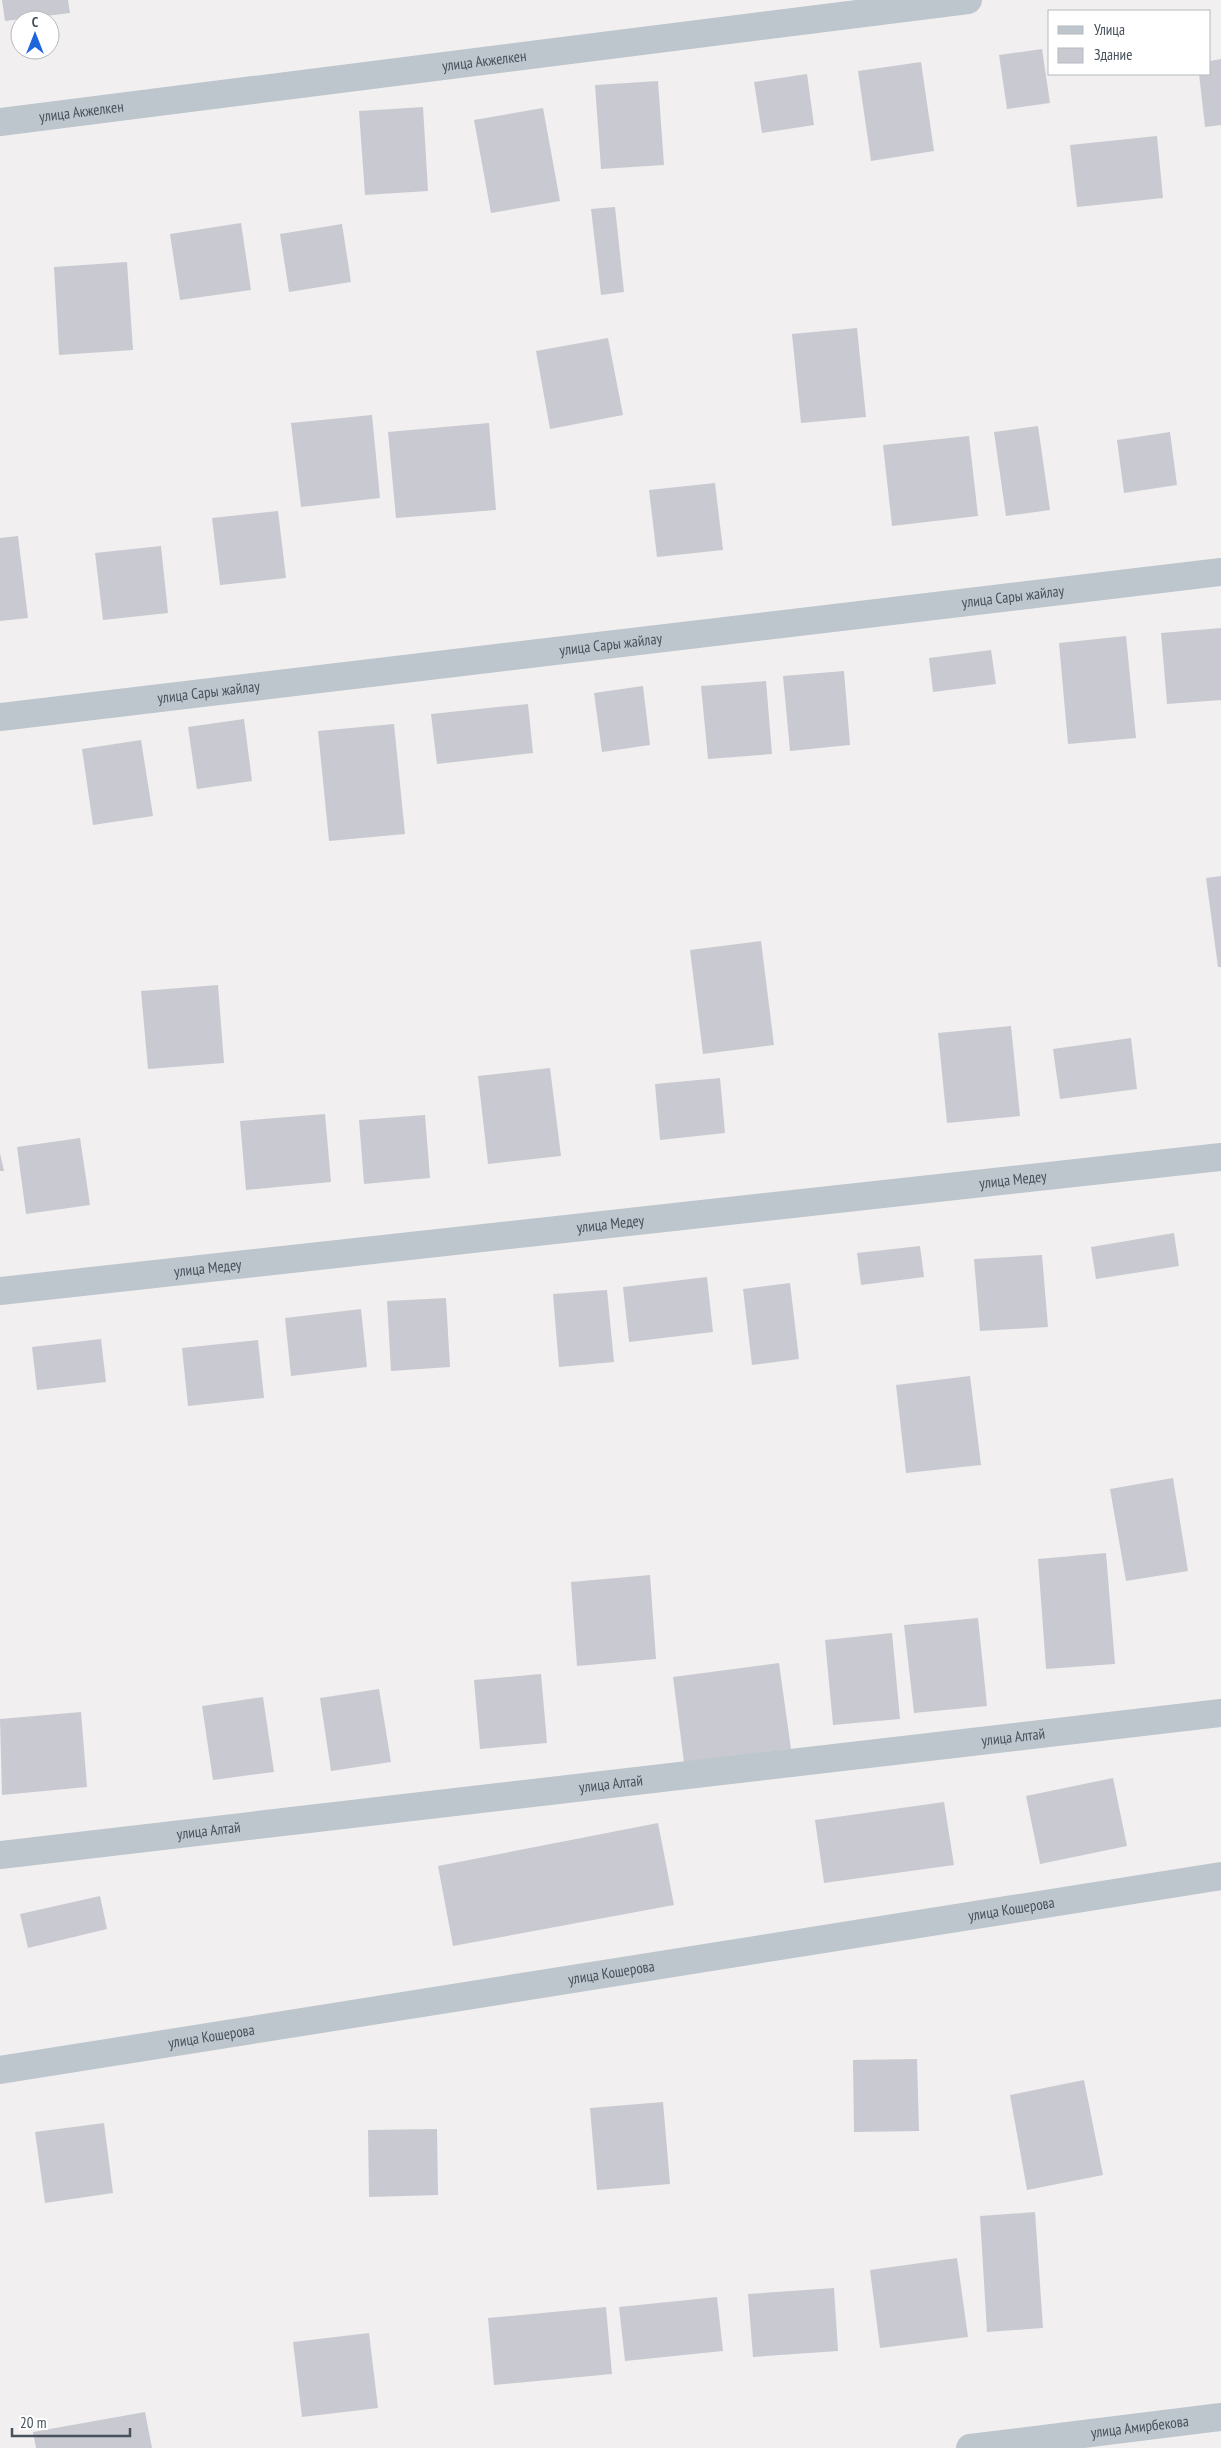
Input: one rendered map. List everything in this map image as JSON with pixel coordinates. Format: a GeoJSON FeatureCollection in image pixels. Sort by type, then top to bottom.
{"type":"FeatureCollection","features":[{"type":"Feature","properties":{"kind":"street","name":"улица Акжелкен"},"geometry":{"type":"LineString","coordinates":[[0,122],[968,0]]}},
{"type":"Feature","properties":{"kind":"street","name":"улица Сары жайлау"},"geometry":{"type":"LineString","coordinates":[[0,717],[1221,572]]}},
{"type":"Feature","properties":{"kind":"street","name":"улица Медеу"},"geometry":{"type":"LineString","coordinates":[[0,1291],[1221,1157]]}},
{"type":"Feature","properties":{"kind":"street","name":"улица Алтай"},"geometry":{"type":"LineString","coordinates":[[0,1854],[1221,1713]]}},
{"type":"Feature","properties":{"kind":"street","name":"улица Кошерова"},"geometry":{"type":"LineString","coordinates":[[0,2070],[1221,1876]]}},
{"type":"Feature","properties":{"kind":"street","name":"улица Амирбекова"},"geometry":{"type":"LineString","coordinates":[[970,2448],[1221,2417]]}},
{"type":"Feature","properties":{"kind":"building"},"geometry":{"type":"Polygon","coordinates":[[[2,0],[68,0],[70,13],[60,14],[60,10],[10,10],[10,20],[5,21],[2,0]]]}},
{"type":"Feature","properties":{"kind":"building"},"geometry":{"type":"Polygon","coordinates":[[[1042,49],[1050,103],[1007,109],[999,55],[1042,49]]]}},
{"type":"Feature","properties":{"kind":"building"},"geometry":{"type":"Polygon","coordinates":[[[1221,59],[1221,125],[1205,127],[1199,75],[1211,75],[1211,61],[1221,59]]]}},
{"type":"Feature","properties":{"kind":"building"},"geometry":{"type":"Polygon","coordinates":[[[921,62],[934,151],[871,161],[858,71],[921,62]]]}},
{"type":"Feature","properties":{"kind":"building"},"geometry":{"type":"Polygon","coordinates":[[[807,74],[814,125],[762,133],[754,82],[807,74]]]}},
{"type":"Feature","properties":{"kind":"building"},"geometry":{"type":"Polygon","coordinates":[[[658,81],[664,165],[601,169],[595,85],[658,81]]]}},
{"type":"Feature","properties":{"kind":"building"},"geometry":{"type":"Polygon","coordinates":[[[423,107],[428,191],[365,195],[359,111],[423,107]]]}},
{"type":"Feature","properties":{"kind":"building"},"geometry":{"type":"Polygon","coordinates":[[[543,108],[560,201],[491,213],[474,120],[543,108]]]}},
{"type":"Feature","properties":{"kind":"building"},"geometry":{"type":"Polygon","coordinates":[[[1157,136],[1163,198],[1077,207],[1070,145],[1157,136]]]}},
{"type":"Feature","properties":{"kind":"building"},"geometry":{"type":"Polygon","coordinates":[[[615,207],[624,292],[601,295],[591,209],[615,207]]]}},
{"type":"Feature","properties":{"kind":"building"},"geometry":{"type":"Polygon","coordinates":[[[241,223],[251,290],[180,300],[170,234],[241,223]]]}},
{"type":"Feature","properties":{"kind":"building"},"geometry":{"type":"Polygon","coordinates":[[[342,224],[351,282],[289,292],[280,234],[342,224]]]}},
{"type":"Feature","properties":{"kind":"building"},"geometry":{"type":"Polygon","coordinates":[[[127,262],[133,350],[59,355],[54,267],[127,262]]]}},
{"type":"Feature","properties":{"kind":"building"},"geometry":{"type":"Polygon","coordinates":[[[857,328],[866,417],[801,423],[792,334],[857,328]]]}},
{"type":"Feature","properties":{"kind":"building"},"geometry":{"type":"Polygon","coordinates":[[[608,338],[623,415],[550,429],[536,351],[608,338]]]}},
{"type":"Feature","properties":{"kind":"building"},"geometry":{"type":"Polygon","coordinates":[[[372,415],[380,498],[301,507],[291,423],[372,415]]]}},
{"type":"Feature","properties":{"kind":"building"},"geometry":{"type":"Polygon","coordinates":[[[489,423],[496,510],[396,518],[388,432],[489,423]]]}},
{"type":"Feature","properties":{"kind":"building"},"geometry":{"type":"Polygon","coordinates":[[[1038,426],[1050,510],[1006,516],[994,432],[1038,426]]]}},
{"type":"Feature","properties":{"kind":"building"},"geometry":{"type":"Polygon","coordinates":[[[1170,432],[1177,485],[1124,493],[1117,440],[1170,432]]]}},
{"type":"Feature","properties":{"kind":"building"},"geometry":{"type":"Polygon","coordinates":[[[969,436],[978,516],[892,526],[883,445],[969,436]]]}},
{"type":"Feature","properties":{"kind":"building"},"geometry":{"type":"Polygon","coordinates":[[[715,483],[723,550],[657,557],[649,490],[715,483]]]}},
{"type":"Feature","properties":{"kind":"building"},"geometry":{"type":"Polygon","coordinates":[[[278,511],[286,578],[220,585],[212,518],[278,511]]]}},
{"type":"Feature","properties":{"kind":"building"},"geometry":{"type":"Polygon","coordinates":[[[18,536],[28,618],[0,621],[0,538],[18,536]]]}},
{"type":"Feature","properties":{"kind":"building"},"geometry":{"type":"Polygon","coordinates":[[[161,546],[168,613],[103,620],[95,553],[161,546]]]}},
{"type":"Feature","properties":{"kind":"building"},"geometry":{"type":"Polygon","coordinates":[[[1221,628],[1221,700],[1167,704],[1161,633],[1221,628]]]}},
{"type":"Feature","properties":{"kind":"building"},"geometry":{"type":"Polygon","coordinates":[[[1126,636],[1136,738],[1068,744],[1059,643],[1126,636]]]}},
{"type":"Feature","properties":{"kind":"building"},"geometry":{"type":"Polygon","coordinates":[[[991,650],[996,684],[933,692],[929,658],[991,650]]]}},
{"type":"Feature","properties":{"kind":"building"},"geometry":{"type":"Polygon","coordinates":[[[844,671],[850,745],[790,751],[783,676],[844,671]]]}},
{"type":"Feature","properties":{"kind":"building"},"geometry":{"type":"Polygon","coordinates":[[[766,681],[772,754],[708,759],[701,686],[766,681]]]}},
{"type":"Feature","properties":{"kind":"building"},"geometry":{"type":"Polygon","coordinates":[[[643,686],[650,745],[602,752],[594,693],[643,686]]]}},
{"type":"Feature","properties":{"kind":"building"},"geometry":{"type":"Polygon","coordinates":[[[528,704],[533,753],[437,764],[431,714],[528,704]]]}},
{"type":"Feature","properties":{"kind":"building"},"geometry":{"type":"Polygon","coordinates":[[[244,719],[252,781],[197,789],[188,727],[244,719]]]}},
{"type":"Feature","properties":{"kind":"building"},"geometry":{"type":"Polygon","coordinates":[[[394,724],[405,834],[329,841],[318,731],[394,724]]]}},
{"type":"Feature","properties":{"kind":"building"},"geometry":{"type":"Polygon","coordinates":[[[141,740],[153,816],[93,825],[82,749],[141,740]]]}},
{"type":"Feature","properties":{"kind":"building"},"geometry":{"type":"Polygon","coordinates":[[[1221,876],[1221,967],[1218,967],[1206,878],[1221,876]]]}},
{"type":"Feature","properties":{"kind":"building"},"geometry":{"type":"Polygon","coordinates":[[[761,941],[774,1045],[703,1054],[690,950],[761,941]]]}},
{"type":"Feature","properties":{"kind":"building"},"geometry":{"type":"Polygon","coordinates":[[[218,985],[224,1063],[148,1069],[141,991],[218,985]]]}},
{"type":"Feature","properties":{"kind":"building"},"geometry":{"type":"Polygon","coordinates":[[[1011,1026],[1020,1116],[947,1123],[938,1033],[1011,1026]]]}},
{"type":"Feature","properties":{"kind":"building"},"geometry":{"type":"Polygon","coordinates":[[[1131,1038],[1137,1089],[1060,1099],[1053,1049],[1131,1038]]]}},
{"type":"Feature","properties":{"kind":"building"},"geometry":{"type":"Polygon","coordinates":[[[550,1068],[561,1156],[488,1164],[478,1076],[550,1068]]]}},
{"type":"Feature","properties":{"kind":"building"},"geometry":{"type":"Polygon","coordinates":[[[720,1078],[725,1133],[660,1140],[655,1084],[720,1078]]]}},
{"type":"Feature","properties":{"kind":"building"},"geometry":{"type":"Polygon","coordinates":[[[325,1114],[331,1182],[246,1190],[240,1121],[325,1114]]]}},
{"type":"Feature","properties":{"kind":"building"},"geometry":{"type":"Polygon","coordinates":[[[425,1115],[430,1178],[364,1184],[359,1120],[425,1115]]]}},
{"type":"Feature","properties":{"kind":"building"},"geometry":{"type":"Polygon","coordinates":[[[80,1138],[90,1205],[26,1214],[17,1147],[80,1138]]]}},
{"type":"Feature","properties":{"kind":"building"},"geometry":{"type":"Polygon","coordinates":[[[0,1153],[4,1171],[0,1171],[0,1153]]]}},
{"type":"Feature","properties":{"kind":"building"},"geometry":{"type":"Polygon","coordinates":[[[1174,1233],[1179,1266],[1096,1279],[1091,1247],[1174,1233]]]}},
{"type":"Feature","properties":{"kind":"building"},"geometry":{"type":"Polygon","coordinates":[[[920,1246],[924,1277],[861,1285],[857,1253],[920,1246]]]}},
{"type":"Feature","properties":{"kind":"building"},"geometry":{"type":"Polygon","coordinates":[[[1042,1255],[1048,1327],[980,1331],[974,1259],[1042,1255]]]}},
{"type":"Feature","properties":{"kind":"building"},"geometry":{"type":"Polygon","coordinates":[[[707,1277],[713,1332],[629,1342],[623,1287],[707,1277]]]}},
{"type":"Feature","properties":{"kind":"building"},"geometry":{"type":"Polygon","coordinates":[[[790,1283],[799,1359],[752,1365],[743,1289],[790,1283]]]}},
{"type":"Feature","properties":{"kind":"building"},"geometry":{"type":"Polygon","coordinates":[[[607,1290],[614,1362],[559,1367],[553,1294],[607,1290]]]}},
{"type":"Feature","properties":{"kind":"building"},"geometry":{"type":"Polygon","coordinates":[[[446,1298],[450,1367],[391,1371],[387,1301],[446,1298]]]}},
{"type":"Feature","properties":{"kind":"building"},"geometry":{"type":"Polygon","coordinates":[[[361,1309],[367,1367],[291,1376],[285,1318],[361,1309]]]}},
{"type":"Feature","properties":{"kind":"building"},"geometry":{"type":"Polygon","coordinates":[[[101,1339],[106,1382],[37,1390],[32,1347],[101,1339]]]}},
{"type":"Feature","properties":{"kind":"building"},"geometry":{"type":"Polygon","coordinates":[[[258,1340],[264,1398],[188,1406],[182,1348],[258,1340]]]}},
{"type":"Feature","properties":{"kind":"building"},"geometry":{"type":"Polygon","coordinates":[[[970,1376],[981,1465],[906,1473],[896,1385],[970,1376]]]}},
{"type":"Feature","properties":{"kind":"building"},"geometry":{"type":"Polygon","coordinates":[[[1173,1478],[1188,1571],[1126,1581],[1110,1489],[1173,1478]]]}},
{"type":"Feature","properties":{"kind":"building"},"geometry":{"type":"Polygon","coordinates":[[[1106,1553],[1115,1664],[1046,1669],[1038,1559],[1106,1553]]]}},
{"type":"Feature","properties":{"kind":"building"},"geometry":{"type":"Polygon","coordinates":[[[650,1575],[656,1659],[577,1666],[571,1582],[650,1575]]]}},
{"type":"Feature","properties":{"kind":"building"},"geometry":{"type":"Polygon","coordinates":[[[978,1618],[987,1706],[914,1713],[904,1625],[978,1618]]]}},
{"type":"Feature","properties":{"kind":"building"},"geometry":{"type":"Polygon","coordinates":[[[892,1633],[900,1719],[833,1725],[825,1640],[892,1633]]]}},
{"type":"Feature","properties":{"kind":"building"},"geometry":{"type":"Polygon","coordinates":[[[779,1663],[791,1749],[684,1763],[673,1677],[779,1663]]]}},
{"type":"Feature","properties":{"kind":"building"},"geometry":{"type":"Polygon","coordinates":[[[541,1674],[547,1743],[480,1749],[474,1680],[541,1674]]]}},
{"type":"Feature","properties":{"kind":"building"},"geometry":{"type":"Polygon","coordinates":[[[379,1689],[391,1762],[331,1771],[320,1698],[379,1689]]]}},
{"type":"Feature","properties":{"kind":"building"},"geometry":{"type":"Polygon","coordinates":[[[263,1697],[274,1772],[213,1780],[202,1706],[263,1697]]]}},
{"type":"Feature","properties":{"kind":"building"},"geometry":{"type":"Polygon","coordinates":[[[81,1712],[87,1787],[2,1795],[0,1719],[81,1712]]]}},
{"type":"Feature","properties":{"kind":"building"},"geometry":{"type":"Polygon","coordinates":[[[1113,1778],[1127,1846],[1040,1864],[1026,1796],[1113,1778]]]}},
{"type":"Feature","properties":{"kind":"building"},"geometry":{"type":"Polygon","coordinates":[[[944,1802],[954,1865],[824,1883],[815,1820],[944,1802]]]}},
{"type":"Feature","properties":{"kind":"building"},"geometry":{"type":"Polygon","coordinates":[[[658,1823],[674,1905],[453,1946],[438,1866],[658,1823]]]}},
{"type":"Feature","properties":{"kind":"building"},"geometry":{"type":"Polygon","coordinates":[[[100,1896],[107,1929],[28,1948],[20,1914],[100,1896]]]}},
{"type":"Feature","properties":{"kind":"building"},"geometry":{"type":"Polygon","coordinates":[[[917,2059],[919,2131],[854,2132],[853,2060],[917,2059]]]}},
{"type":"Feature","properties":{"kind":"building"},"geometry":{"type":"Polygon","coordinates":[[[1084,2080],[1103,2175],[1027,2190],[1010,2095],[1084,2080]]]}},
{"type":"Feature","properties":{"kind":"building"},"geometry":{"type":"Polygon","coordinates":[[[663,2102],[670,2184],[597,2190],[590,2108],[663,2102]]]}},
{"type":"Feature","properties":{"kind":"building"},"geometry":{"type":"Polygon","coordinates":[[[104,2123],[113,2193],[45,2203],[35,2132],[104,2123]]]}},
{"type":"Feature","properties":{"kind":"building"},"geometry":{"type":"Polygon","coordinates":[[[437,2129],[438,2195],[369,2197],[368,2130],[437,2129]]]}},
{"type":"Feature","properties":{"kind":"building"},"geometry":{"type":"Polygon","coordinates":[[[1035,2212],[1043,2328],[987,2332],[980,2216],[1035,2212]]]}},
{"type":"Feature","properties":{"kind":"building"},"geometry":{"type":"Polygon","coordinates":[[[957,2258],[968,2337],[880,2348],[870,2270],[957,2258]]]}},
{"type":"Feature","properties":{"kind":"building"},"geometry":{"type":"Polygon","coordinates":[[[834,2288],[838,2351],[753,2357],[748,2294],[834,2288]]]}},
{"type":"Feature","properties":{"kind":"building"},"geometry":{"type":"Polygon","coordinates":[[[717,2297],[723,2351],[625,2361],[619,2307],[717,2297]]]}},
{"type":"Feature","properties":{"kind":"building"},"geometry":{"type":"Polygon","coordinates":[[[606,2307],[612,2374],[494,2385],[488,2318],[606,2307]]]}},
{"type":"Feature","properties":{"kind":"building"},"geometry":{"type":"Polygon","coordinates":[[[369,2333],[378,2408],[302,2417],[293,2342],[369,2333]]]}},
{"type":"Feature","properties":{"kind":"building"},"geometry":{"type":"Polygon","coordinates":[[[145,2412],[152,2448],[36,2448],[33,2432],[145,2412]]]}}]}
